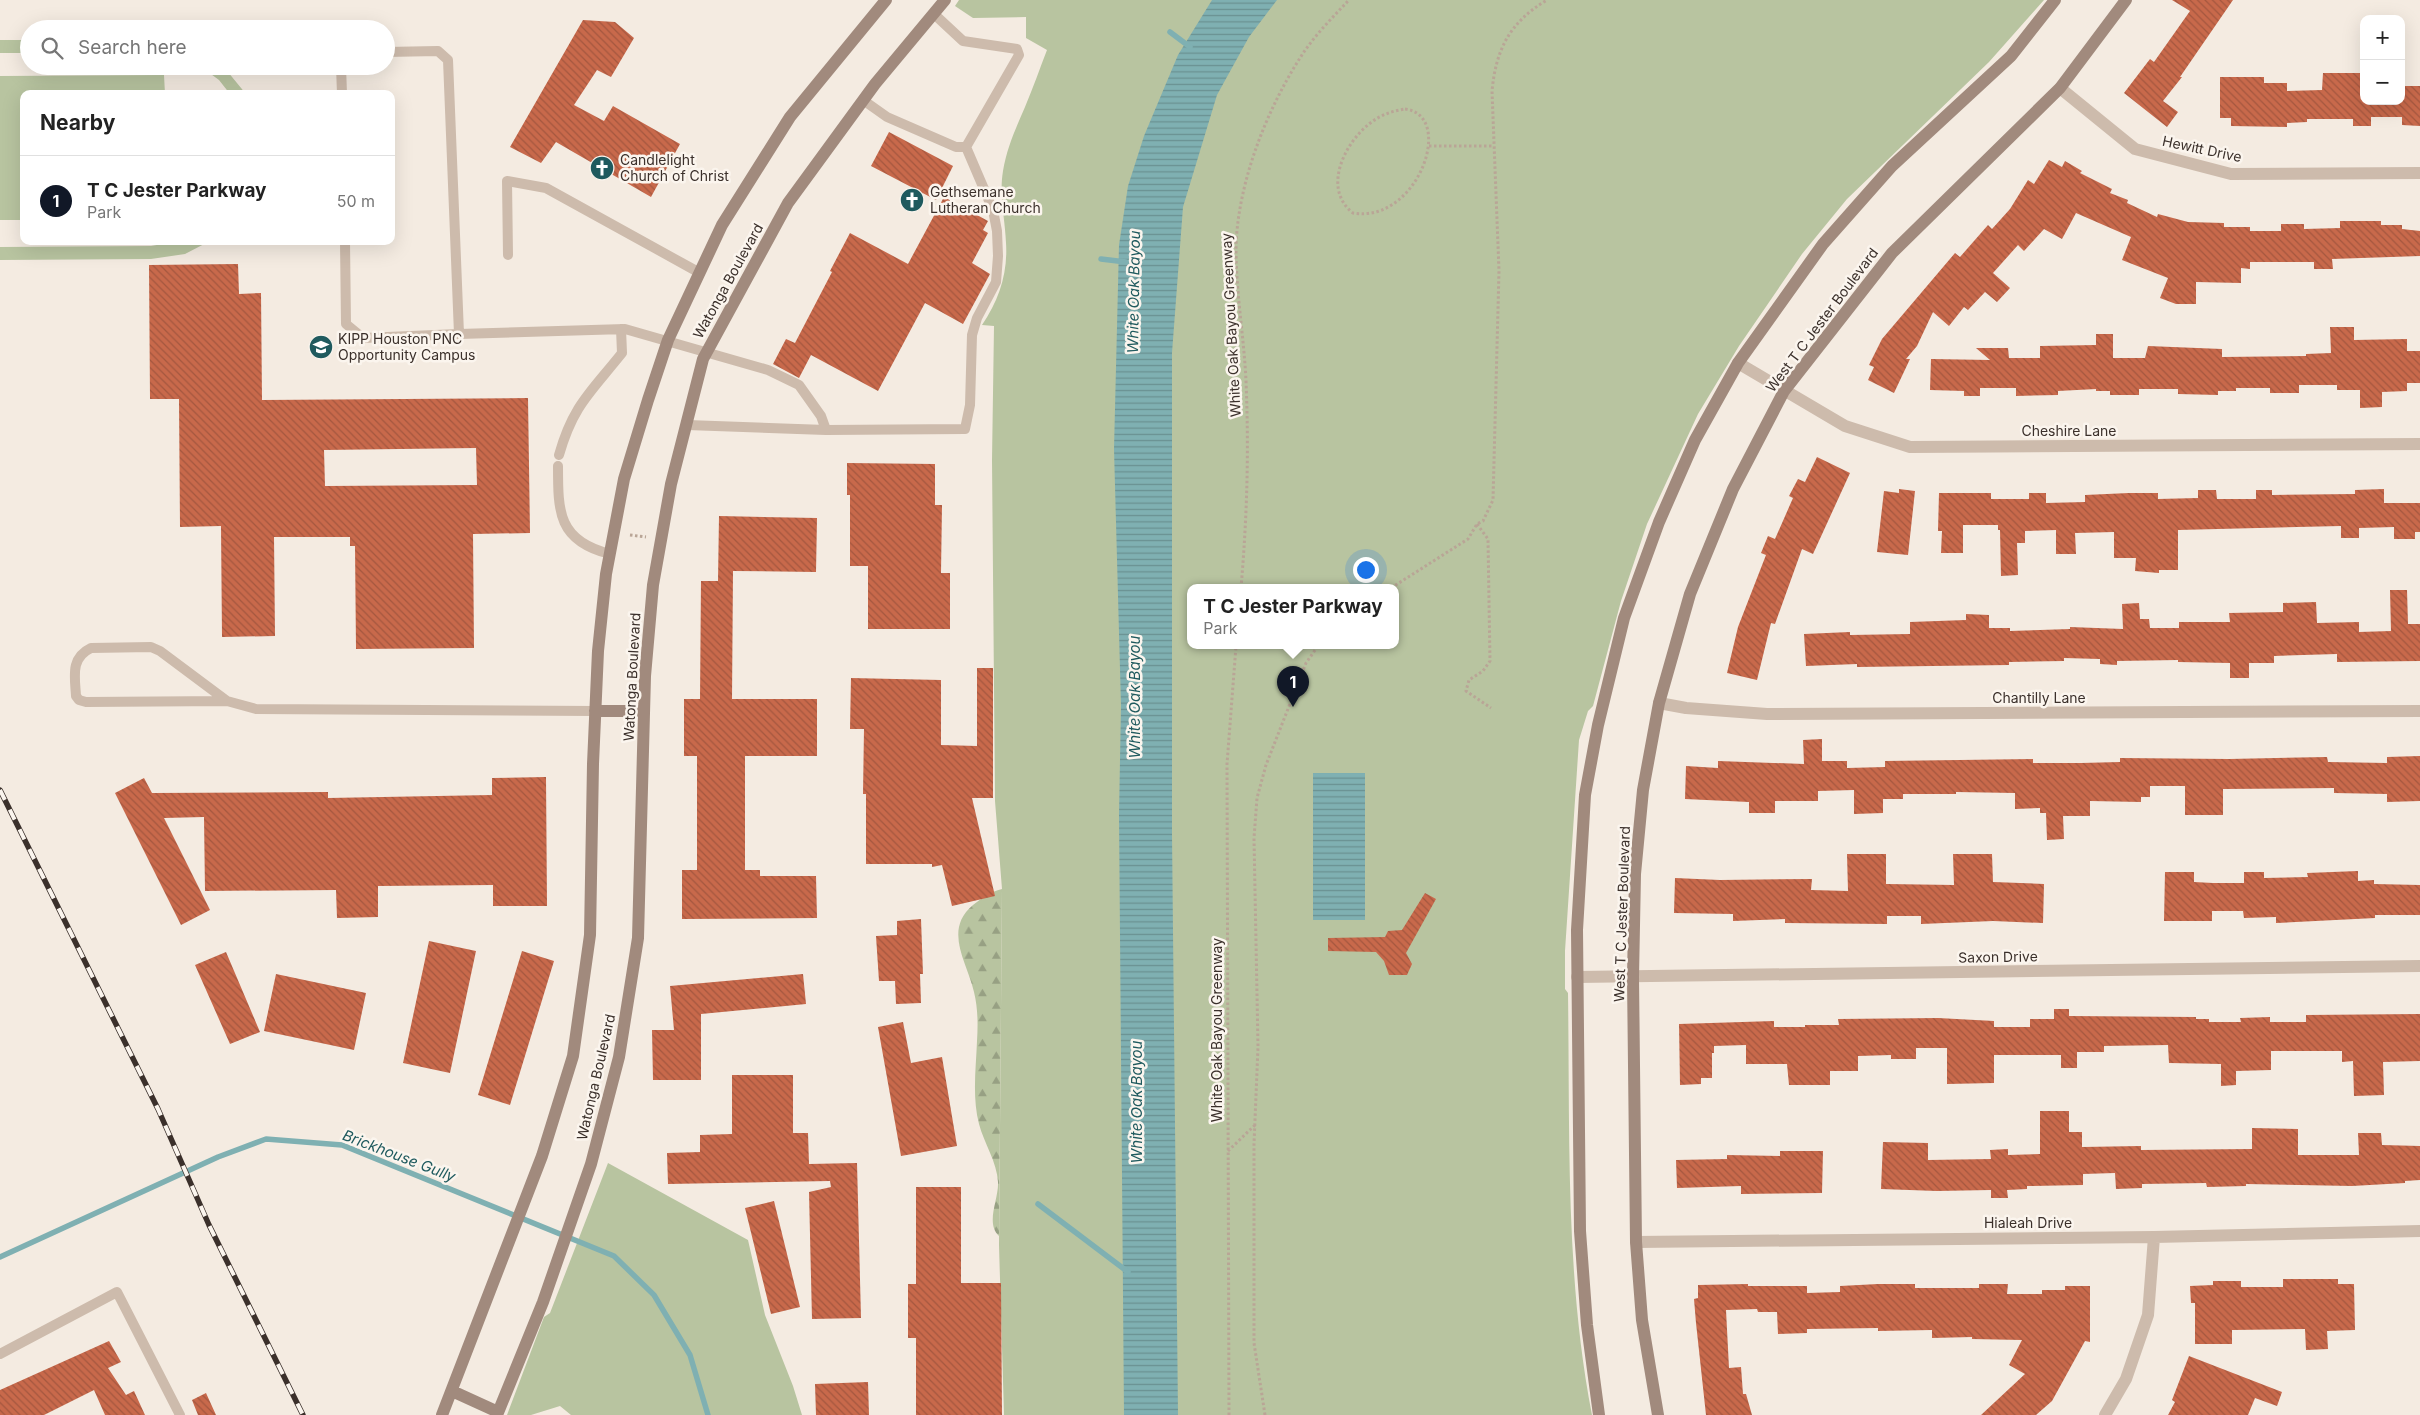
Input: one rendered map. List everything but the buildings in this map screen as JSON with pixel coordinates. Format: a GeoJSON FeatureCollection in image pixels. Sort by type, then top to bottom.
{"type":"FeatureCollection","features":[{"type":"Feature","properties":{"kind":"main road","name":"Watonga Boulevard"},"geometry":{"type":"LineString","coordinates":[[442,1415],[542,1156],[573,1056],[590,935],[598,651],[610,554],[624,479],[648,400],[668,340],[722,225],[790,117],[886,0]]}},
{"type":"Feature","properties":{"kind":"main road","name":"Watonga Boulevard"},"geometry":{"type":"LineString","coordinates":[[497,1414],[543,1302],[591,1164],[619,1057],[638,938],[644,711],[653,585],[671,484],[706,353],[788,203],[863,100],[946,0]]}},
{"type":"Feature","properties":{"kind":"main road"},"geometry":{"type":"LineString","coordinates":[[1599,1415],[1586,1325],[1580,1230],[1577,921],[1585,795],[1598,725],[1624,618],[1659,522],[1695,440],[1738,363],[1823,244],[1892,166],[2011,56],[2055,0]]}},
{"type":"Feature","properties":{"kind":"main road","name":"West T C Jester Boulevard"},"geometry":{"type":"LineString","coordinates":[[1658,1415],[1642,1320],[1636,1242],[1633,977],[1635,874],[1643,790],[1659,703],[1690,594],[1733,489],[1784,390],[1892,253],[2060,88],[2126,0]]}},
{"type":"Feature","properties":{"kind":"main road"},"geometry":{"type":"LineString","coordinates":[[595,711],[644,711]]}},
{"type":"Feature","properties":{"kind":"main road"},"geometry":{"type":"LineString","coordinates":[[452,1391],[497,1414]]}},
{"type":"Feature","properties":{"kind":"street","name":"Hewitt Drive"},"geometry":{"type":"LineString","coordinates":[[2060,88],[2135,149],[2231,174],[2420,173]]}},
{"type":"Feature","properties":{"kind":"street","name":"Cheshire Lane"},"geometry":{"type":"LineString","coordinates":[[1738,363],[1845,426],[1910,447],[2420,444]]}},
{"type":"Feature","properties":{"kind":"street","name":"Chantilly Lane"},"geometry":{"type":"LineString","coordinates":[[1659,703],[1686,708],[1767,714],[2420,711]]}},
{"type":"Feature","properties":{"kind":"street","name":"Saxon Drive"},"geometry":{"type":"LineString","coordinates":[[1577,977],[2420,966]]}},
{"type":"Feature","properties":{"kind":"street","name":"Hialeah Drive"},"geometry":{"type":"LineString","coordinates":[[1636,1242],[2154,1237],[2420,1231]]}},
{"type":"Feature","properties":{"kind":"street"},"geometry":{"type":"LineString","coordinates":[[2105,1415],[2126,1379],[2148,1315],[2154,1237]]}},
{"type":"Feature","properties":{"kind":"lane"},"geometry":{"type":"LineString","coordinates":[[934,14],[962,41],[1017,49],[1019,55],[966,147]]}},
{"type":"Feature","properties":{"kind":"lane"},"geometry":{"type":"LineString","coordinates":[[395,52],[438,51],[448,60],[459,334]]}},
{"type":"Feature","properties":{"kind":"lane"},"geometry":{"type":"LineString","coordinates":[[341,75],[342,90]]}},
{"type":"Feature","properties":{"kind":"lane"},"geometry":{"type":"LineString","coordinates":[[863,100],[887,117],[956,147],[966,147]]}},
{"type":"Feature","properties":{"kind":"lane"},"geometry":{"type":"LineString","coordinates":[[687,425],[826,430],[965,429],[970,405],[972,335],[996,282],[998,256],[997,231],[993,210],[966,147]]}},
{"type":"Feature","properties":{"kind":"lane"},"geometry":{"type":"LineString","coordinates":[[508,255],[507,182],[546,188],[700,273]]}},
{"type":"Feature","properties":{"kind":"lane"},"geometry":{"type":"LineString","coordinates":[[345,245],[346,324],[363,338],[620,329],[668,340],[706,353],[768,370],[799,385],[821,416],[826,430]]}},
{"type":"Feature","properties":{"kind":"lane"},"geometry":{"type":"LineString","coordinates":[[559,454],[575,411],[585,395],[622,353],[620,329]]}},
{"type":"Feature","properties":{"kind":"lane"},"geometry":{"type":"LineString","coordinates":[[558,466],[558,499],[562,517],[570,534],[590,549],[610,554]]}},
{"type":"Feature","properties":{"kind":"lane"},"geometry":{"type":"LineString","coordinates":[[227,701],[160,651],[151,647],[91,648],[82,652],[76,661],[74,670],[78,700],[227,701],[256,709],[595,711]]}},
{"type":"Feature","properties":{"kind":"lane"},"geometry":{"type":"LineString","coordinates":[[0,1354],[117,1292],[180,1415]]}},
{"type":"Feature","properties":{"kind":"path","name":"White Oak Bayou Greenway"},"geometry":{"type":"LineString","coordinates":[[1241,584],[1248,508],[1248,449],[1244,338],[1236,249],[1239,217],[1261,135],[1280,94],[1301,56],[1325,25],[1349,0]]}},
{"type":"Feature","properties":{"kind":"path"},"geometry":{"type":"LineString","coordinates":[[1397,584],[1468,538],[1477,524],[1483,521],[1493,500],[1496,472],[1499,271],[1492,91],[1494,69],[1501,48],[1516,24],[1547,0]]}},
{"type":"Feature","properties":{"kind":"path"},"geometry":{"type":"LineString","coordinates":[[1395,110],[1413,110],[1420,114],[1425,124],[1429,146],[1424,167],[1398,202],[1374,214],[1361,214],[1353,213],[1340,201],[1338,174],[1349,145],[1370,123],[1382,115],[1395,110]]}},
{"type":"Feature","properties":{"kind":"path"},"geometry":{"type":"LineString","coordinates":[[1429,146],[1494,146]]}},
{"type":"Feature","properties":{"kind":"path"},"geometry":{"type":"LineString","coordinates":[[1477,524],[1488,540],[1490,661],[1483,671],[1469,680],[1466,691],[1491,708]]}},
{"type":"Feature","properties":{"kind":"path"},"geometry":{"type":"LineString","coordinates":[[624,534],[648,537]]}},
{"type":"Feature","properties":{"kind":"path","name":"White Oak Bayou Greenway"},"geometry":{"type":"LineString","coordinates":[[1229,1415],[1227,764],[1236,649]]}},
{"type":"Feature","properties":{"kind":"path"},"geometry":{"type":"LineString","coordinates":[[1265,1415],[1254,1343],[1255,1124],[1258,1047],[1254,838],[1258,798],[1284,716],[1306,663],[1316,649]]}},
{"type":"Feature","properties":{"kind":"path"},"geometry":{"type":"LineString","coordinates":[[1228,1151],[1255,1124]]}},
{"type":"Feature","properties":{"kind":"green space"},"geometry":{"type":"Polygon","coordinates":[[[959,0],[2044,0],[1989,62],[1847,199],[1802,254],[1739,346],[1698,414],[1647,524],[1621,601],[1593,706],[1588,711],[1579,740],[1565,951],[1565,989],[1568,993],[1569,1152],[1573,1258],[1583,1363],[1592,1415],[1004,1415],[999,1245],[1002,889],[995,801],[992,460],[994,326],[982,325],[998,296],[1004,276],[1006,243],[1002,180],[1005,162],[1012,138],[1047,50],[1026,38],[1026,17],[973,18],[955,6],[959,0]]]}},
{"type":"Feature","properties":{"kind":"green space"},"geometry":{"type":"Polygon","coordinates":[[[0,40],[20,40],[20,53],[0,53],[0,40]]]}},
{"type":"Feature","properties":{"kind":"green space"},"geometry":{"type":"Polygon","coordinates":[[[164,75],[165,90],[20,90],[20,220],[0,220],[0,76],[164,75]]]}},
{"type":"Feature","properties":{"kind":"green space"},"geometry":{"type":"Polygon","coordinates":[[[212,75],[230,75],[243,90],[227,90],[212,75]]]}},
{"type":"Feature","properties":{"kind":"green space"},"geometry":{"type":"Polygon","coordinates":[[[202,245],[185,254],[151,259],[0,260],[0,247],[202,245]]]}},
{"type":"Feature","properties":{"kind":"green space"},"geometry":{"type":"Polygon","coordinates":[[[1002,889],[999,1236],[993,1224],[998,1189],[997,1175],[977,1114],[975,1082],[978,1029],[976,1004],[958,936],[964,915],[973,905],[1002,889]]]}},
{"type":"Feature","properties":{"kind":"green space"},"geometry":{"type":"Polygon","coordinates":[[[608,1163],[748,1240],[765,1315],[793,1386],[802,1415],[571,1415],[560,1406],[531,1415],[507,1415],[544,1317],[550,1313],[608,1163]]]}},
{"type":"Feature","properties":{"kind":"water","name":"White Oak Bayou"},"geometry":{"type":"Polygon","coordinates":[[[1212,0],[1277,0],[1249,37],[1217,95],[1183,207],[1172,353],[1172,834],[1178,1415],[1124,1415],[1119,815],[1121,706],[1114,449],[1119,245],[1128,186],[1144,136],[1178,55],[1212,0]]]}},
{"type":"Feature","properties":{"kind":"water"},"geometry":{"type":"Polygon","coordinates":[[[1313,773],[1365,773],[1365,920],[1313,920],[1313,773]]]}},
{"type":"Feature","properties":{"kind":"waterway"},"geometry":{"type":"LineString","coordinates":[[1170,32],[1190,47]]}},
{"type":"Feature","properties":{"kind":"waterway","name":"White Oak Bayou"},"geometry":{"type":"LineString","coordinates":[[1101,259],[1126,262]]}},
{"type":"Feature","properties":{"kind":"waterway","name":"Brickhouse Gully"},"geometry":{"type":"LineString","coordinates":[[0,1257],[218,1157],[266,1139],[342,1145],[614,1256],[654,1295],[690,1355],[708,1415]]}},
{"type":"Feature","properties":{"kind":"waterway"},"geometry":{"type":"LineString","coordinates":[[1038,1204],[1128,1272]]}},
{"type":"Feature","properties":{"kind":"railway"},"geometry":{"type":"LineString","coordinates":[[0,790],[158,1109],[209,1225],[303,1415]]}},
{"type":"Feature","properties":{"kind":"place","name":"Candlelight Church of Christ"},"geometry":{"type":"Point","coordinates":[602,168]}},
{"type":"Feature","properties":{"kind":"place","name":"Gethsemane Lutheran Church"},"geometry":{"type":"Point","coordinates":[912,200]}},
{"type":"Feature","properties":{"kind":"place","name":"KIPP Houston PNC Opportunity Campus"},"geometry":{"type":"Point","coordinates":[321,347]}},
{"type":"Feature","properties":{"kind":"place","name":"T C Jester Parkway"},"geometry":{"type":"Point","coordinates":[1293,707]}}]}
